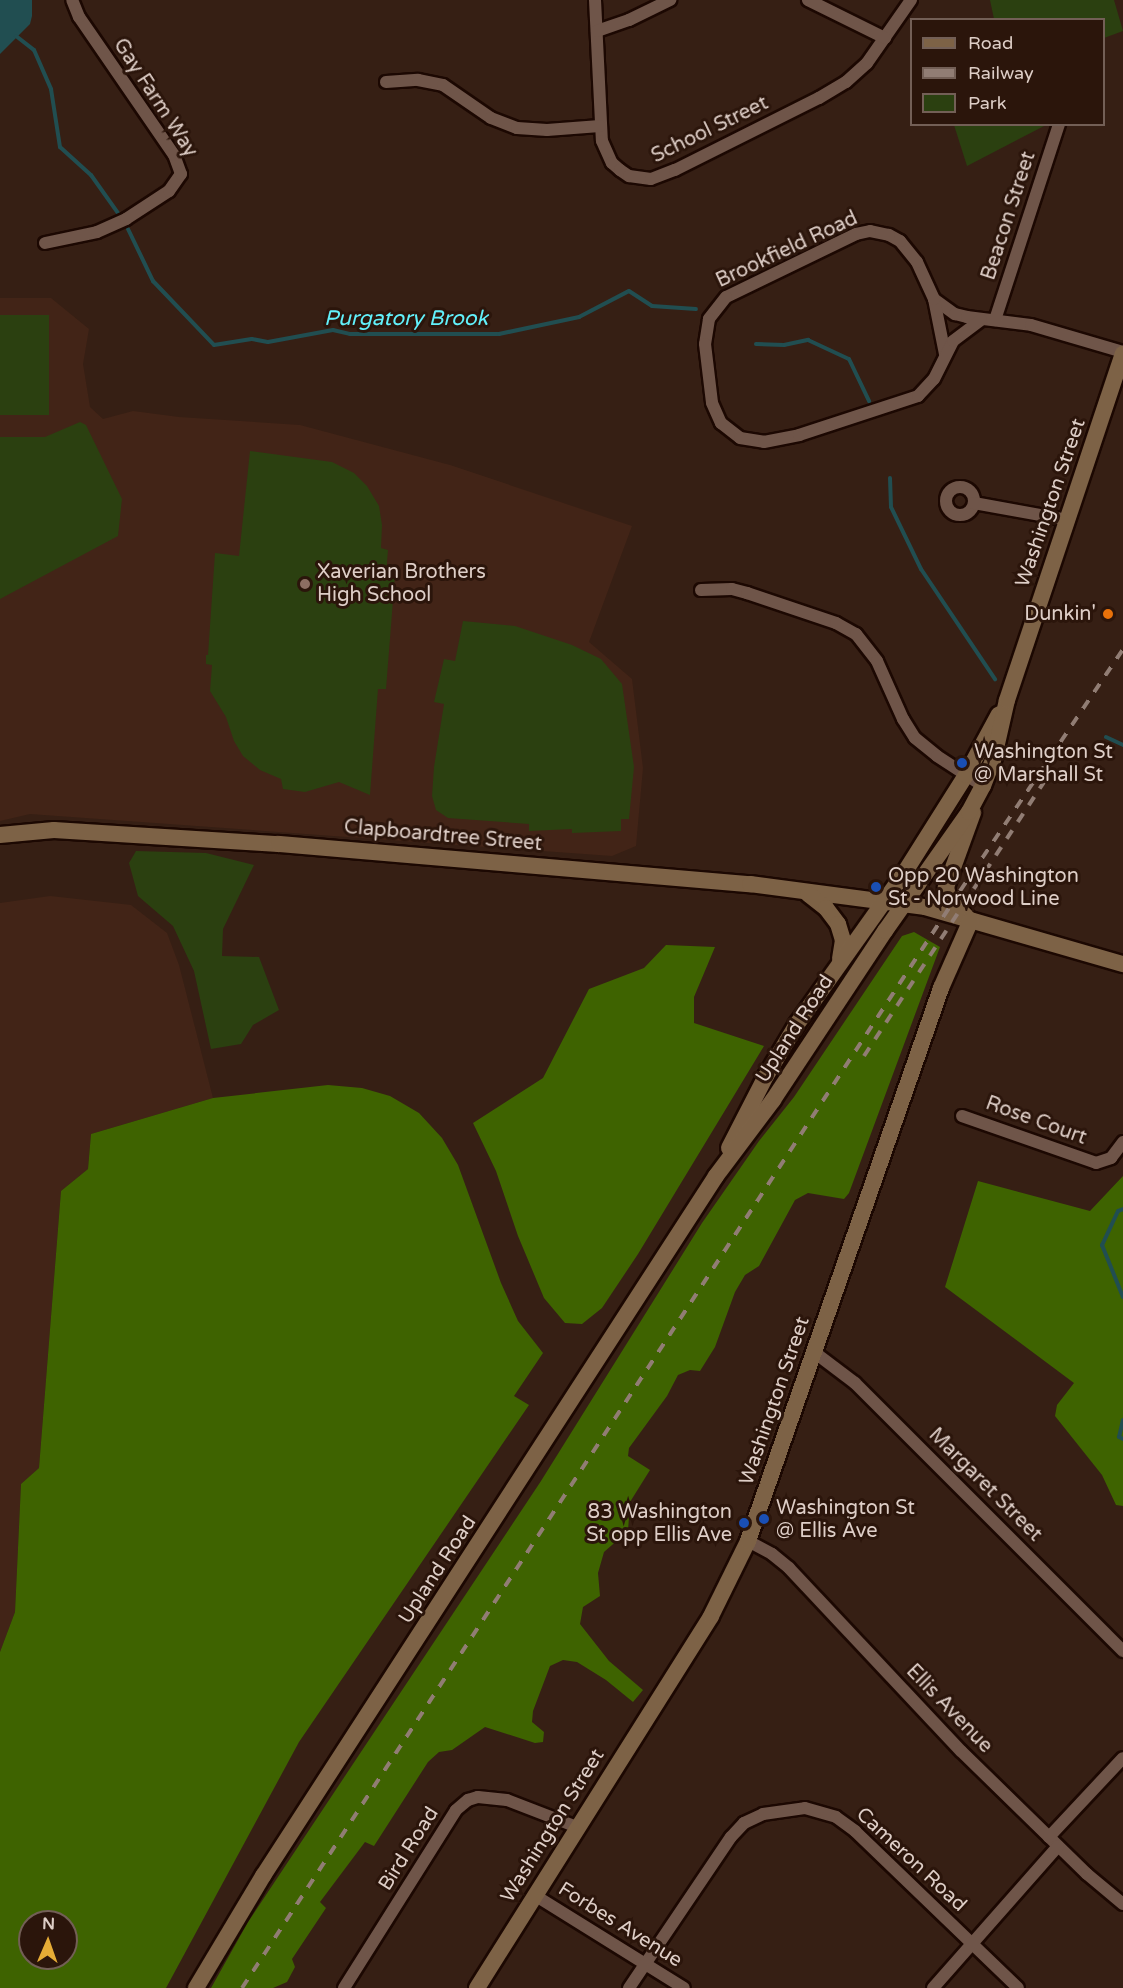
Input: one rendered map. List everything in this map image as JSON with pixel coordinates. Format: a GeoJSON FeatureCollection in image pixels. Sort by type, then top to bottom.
{"type":"FeatureCollection","features":[{"type":"Feature","properties":{"kind":"main road","name":"Washington Street"},"geometry":{"type":"LineString","coordinates":[[904,903],[969,812],[983,786],[1001,732],[1007,700],[1123,353]]}},
{"type":"Feature","properties":{"kind":"main road","name":"Washington Street"},"geometry":{"type":"LineString","coordinates":[[882,901],[903,875],[966,775],[1007,700]]}},
{"type":"Feature","properties":{"kind":"main road"},"geometry":{"type":"LineString","coordinates":[[971,920],[954,906],[946,887],[983,786]]}},
{"type":"Feature","properties":{"kind":"main road","name":"Clapboardtree Street"},"geometry":{"type":"LineString","coordinates":[[0,835],[54,830],[279,844],[750,884],[904,903],[1123,964]]}},
{"type":"Feature","properties":{"kind":"main road"},"geometry":{"type":"LineString","coordinates":[[804,892],[826,908],[838,924],[843,940],[838,964]]}},
{"type":"Feature","properties":{"kind":"main road","name":"Upland Road"},"geometry":{"type":"LineString","coordinates":[[716,1176],[766,1076],[838,964],[882,901]]}},
{"type":"Feature","properties":{"kind":"main road","name":"Upland Road"},"geometry":{"type":"LineString","coordinates":[[196,1988],[263,1876],[716,1176],[763,1114],[904,903]]}},
{"type":"Feature","properties":{"kind":"main road","name":"Washington Street"},"geometry":{"type":"LineString","coordinates":[[477,1988],[711,1616],[748,1541],[940,988],[971,920]]}},
{"type":"Feature","properties":{"kind":"street","name":"Gay Farm Way"},"geometry":{"type":"LineString","coordinates":[[45,243],[97,232],[126,219],[169,191],[181,174],[174,155],[79,17],[72,0]]}},
{"type":"Feature","properties":{"kind":"street","name":"School Street"},"geometry":{"type":"LineString","coordinates":[[595,0],[600,126],[607,153],[620,170],[641,179],[663,176],[833,90],[857,73],[911,0]]}},
{"type":"Feature","properties":{"kind":"street"},"geometry":{"type":"LineString","coordinates":[[597,31],[629,20],[670,0]]}},
{"type":"Feature","properties":{"kind":"street"},"geometry":{"type":"LineString","coordinates":[[808,0],[885,38]]}},
{"type":"Feature","properties":{"kind":"street"},"geometry":{"type":"LineString","coordinates":[[386,82],[418,80],[443,85],[491,118],[517,128],[600,126]]}},
{"type":"Feature","properties":{"kind":"street","name":"Beacon Street"},"geometry":{"type":"LineString","coordinates":[[995,320],[1058,126]]}},
{"type":"Feature","properties":{"kind":"street","name":"Brookfield Road"},"geometry":{"type":"LineString","coordinates":[[945,354],[934,299],[917,262],[900,241],[880,232],[856,234],[735,292],[719,304],[709,319],[705,344],[711,403],[721,423],[740,438],[751,442],[778,440],[918,396],[934,379],[945,354],[961,333],[981,320]]}},
{"type":"Feature","properties":{"kind":"street"},"geometry":{"type":"LineString","coordinates":[[934,299],[955,314],[981,320],[1031,325],[1123,353]]}},
{"type":"Feature","properties":{"kind":"street"},"geometry":{"type":"LineString","coordinates":[[974,503],[1068,520]]}},
{"type":"Feature","properties":{"kind":"street"},"geometry":{"type":"LineString","coordinates":[[701,590],[732,589],[747,593],[836,623],[856,634],[877,661],[908,729],[924,746],[983,786]]}},
{"type":"Feature","properties":{"kind":"street","name":"Rose Court"},"geometry":{"type":"LineString","coordinates":[[962,1116],[1096,1163],[1111,1158],[1123,1142]]}},
{"type":"Feature","properties":{"kind":"street","name":"Margaret Street"},"geometry":{"type":"LineString","coordinates":[[814,1352],[863,1390],[1123,1651]]}},
{"type":"Feature","properties":{"kind":"street","name":"Ellis Avenue"},"geometry":{"type":"LineString","coordinates":[[748,1541],[772,1554],[789,1568],[961,1751],[1058,1846],[1123,1904]]}},
{"type":"Feature","properties":{"kind":"street"},"geometry":{"type":"LineString","coordinates":[[1049,1837],[1123,1758]]}},
{"type":"Feature","properties":{"kind":"street","name":"Bird Road"},"geometry":{"type":"LineString","coordinates":[[344,1988],[456,1809],[468,1800],[478,1797],[507,1800],[577,1827]]}},
{"type":"Feature","properties":{"kind":"street","name":"Cameron Road"},"geometry":{"type":"LineString","coordinates":[[629,1988],[730,1837],[744,1823],[784,1809],[806,1808],[836,1817],[855,1831],[1018,1988]]}},
{"type":"Feature","properties":{"kind":"street"},"geometry":{"type":"LineString","coordinates":[[933,1988],[1058,1846]]}},
{"type":"Feature","properties":{"kind":"street","name":"Forbes Avenue"},"geometry":{"type":"LineString","coordinates":[[536,1896],[684,1988]]}},
{"type":"Feature","properties":{"kind":"shaded area","name":"Xaverian Brothers High School"},"geometry":{"type":"Polygon","coordinates":[[[0,298],[51,298],[89,329],[83,364],[90,407],[103,419],[133,411],[179,417],[300,425],[450,465],[632,526],[589,642],[632,679],[643,768],[636,846],[612,856],[30,814],[0,821],[0,298]]]}},
{"type":"Feature","properties":{"kind":"shaded area"},"geometry":{"type":"Polygon","coordinates":[[[50,896],[131,905],[167,933],[179,965],[213,1098],[91,1134],[88,1169],[61,1191],[39,1468],[21,1484],[15,1612],[0,1652],[0,903],[50,896]]]}},
{"type":"Feature","properties":{"kind":"green space"},"geometry":{"type":"Polygon","coordinates":[[[990,0],[1114,0],[1123,31],[1105,38],[1105,18],[994,18],[990,0]]]}},
{"type":"Feature","properties":{"kind":"green space"},"geometry":{"type":"Polygon","coordinates":[[[955,126],[1044,126],[967,166],[955,126]]]}},
{"type":"Feature","properties":{"kind":"green space"},"geometry":{"type":"Polygon","coordinates":[[[0,315],[49,315],[49,415],[0,415],[0,315]]]}},
{"type":"Feature","properties":{"kind":"green space"},"geometry":{"type":"Polygon","coordinates":[[[80,422],[86,425],[122,499],[118,536],[0,599],[0,437],[45,437],[80,422]]]}},
{"type":"Feature","properties":{"kind":"green space"},"geometry":{"type":"Polygon","coordinates":[[[250,451],[332,462],[354,473],[367,486],[379,506],[382,525],[381,548],[388,550],[386,574],[395,575],[386,689],[378,689],[370,795],[339,782],[305,792],[283,789],[281,779],[260,770],[243,756],[234,741],[226,717],[210,691],[212,665],[206,664],[206,655],[208,655],[215,553],[239,556],[250,451]]]}},
{"type":"Feature","properties":{"kind":"green space"},"geometry":{"type":"Polygon","coordinates":[[[463,621],[515,626],[572,645],[601,659],[622,684],[634,767],[629,819],[621,819],[621,831],[572,833],[572,829],[529,831],[529,824],[448,818],[436,810],[432,796],[434,767],[444,704],[434,702],[444,659],[455,661],[463,621]]]}},
{"type":"Feature","properties":{"kind":"green space"},"geometry":{"type":"Polygon","coordinates":[[[136,851],[206,853],[254,865],[223,929],[222,956],[259,957],[279,1010],[253,1025],[241,1044],[211,1049],[194,971],[173,926],[138,896],[129,863],[136,851]]]}},
{"type":"Feature","properties":{"kind":"green space"},"geometry":{"type":"Polygon","coordinates":[[[914,932],[940,947],[849,1193],[844,1199],[808,1193],[795,1200],[759,1266],[745,1275],[735,1292],[715,1347],[700,1371],[690,1370],[678,1375],[667,1396],[629,1448],[628,1456],[650,1470],[630,1502],[628,1531],[604,1552],[598,1573],[600,1596],[583,1607],[580,1624],[609,1661],[643,1690],[633,1702],[606,1680],[577,1662],[563,1660],[550,1666],[533,1711],[532,1722],[544,1732],[543,1742],[535,1743],[485,1727],[452,1750],[439,1752],[428,1762],[374,1846],[365,1842],[320,1902],[326,1908],[292,1959],[295,1967],[287,1982],[273,1988],[211,1988],[248,1922],[541,1481],[702,1223],[759,1141],[794,1097],[902,936],[914,932]]]}},
{"type":"Feature","properties":{"kind":"green space"},"geometry":{"type":"Polygon","coordinates":[[[666,945],[715,947],[694,997],[694,1023],[764,1046],[638,1254],[602,1308],[582,1324],[565,1323],[544,1298],[518,1236],[496,1171],[473,1123],[543,1078],[589,989],[644,968],[666,945]]]}},
{"type":"Feature","properties":{"kind":"green space"},"geometry":{"type":"Polygon","coordinates":[[[328,1085],[362,1088],[390,1096],[419,1113],[442,1138],[458,1165],[501,1283],[518,1321],[543,1353],[514,1396],[529,1405],[299,1742],[166,1988],[0,1988],[0,1652],[15,1612],[21,1484],[39,1468],[61,1191],[88,1169],[91,1134],[213,1098],[328,1085]]]}},
{"type":"Feature","properties":{"kind":"green space"},"geometry":{"type":"Polygon","coordinates":[[[1123,1176],[1123,1506],[1116,1505],[1102,1475],[1055,1416],[1057,1405],[1074,1383],[945,1287],[978,1181],[1090,1211],[1123,1176]]]}},
{"type":"Feature","properties":{"kind":"water"},"geometry":{"type":"Polygon","coordinates":[[[0,0],[32,0],[32,16],[30,24],[0,54],[0,0]]]}},
{"type":"Feature","properties":{"kind":"waterway","name":"Purgatory Brook"},"geometry":{"type":"LineString","coordinates":[[16,36],[34,50],[51,89],[60,147],[91,175],[118,213]]}},
{"type":"Feature","properties":{"kind":"waterway","name":"Purgatory Brook"},"geometry":{"type":"LineString","coordinates":[[128,229],[153,281],[214,345],[252,339],[268,342],[333,330],[350,334],[499,334],[579,317],[629,291],[652,306],[696,309]]}},
{"type":"Feature","properties":{"kind":"waterway","name":"Purgatory Brook"},"geometry":{"type":"LineString","coordinates":[[756,344],[784,345],[808,340],[849,359],[869,401]]}},
{"type":"Feature","properties":{"kind":"waterway","name":"Purgatory Brook"},"geometry":{"type":"LineString","coordinates":[[890,478],[891,507],[921,569],[995,679]]}},
{"type":"Feature","properties":{"kind":"waterway","name":"Purgatory Brook"},"geometry":{"type":"LineString","coordinates":[[1106,737],[1123,745]]}},
{"type":"Feature","properties":{"kind":"waterway","name":"Purgatory Brook"},"geometry":{"type":"LineString","coordinates":[[1123,1209],[1118,1211],[1102,1245],[1123,1297]]}},
{"type":"Feature","properties":{"kind":"waterway","name":"Purgatory Brook"},"geometry":{"type":"LineString","coordinates":[[1123,1420],[1119,1437],[1123,1439]]}},
{"type":"Feature","properties":{"kind":"railway"},"geometry":{"type":"LineString","coordinates":[[242,1988],[960,891],[1123,649]]}},
{"type":"Feature","properties":{"kind":"railway"},"geometry":{"type":"LineString","coordinates":[[864,1056],[1044,782]]}},
{"type":"Feature","properties":{"kind":"place","name":"Xaverian Brothers High School"},"geometry":{"type":"Point","coordinates":[305,584]}},
{"type":"Feature","properties":{"kind":"place","name":"Dunkin'"},"geometry":{"type":"Point","coordinates":[1108,614]}},
{"type":"Feature","properties":{"kind":"place","name":"Washington St @ Marshall St"},"geometry":{"type":"Point","coordinates":[962,763]}},
{"type":"Feature","properties":{"kind":"place","name":"Opp 20 Washington St - Norwood Line"},"geometry":{"type":"Point","coordinates":[876,887]}},
{"type":"Feature","properties":{"kind":"place","name":"Washington St @ Ellis Ave"},"geometry":{"type":"Point","coordinates":[764,1519]}},
{"type":"Feature","properties":{"kind":"place","name":"83 Washington St opp Ellis Ave"},"geometry":{"type":"Point","coordinates":[744,1523]}}]}
